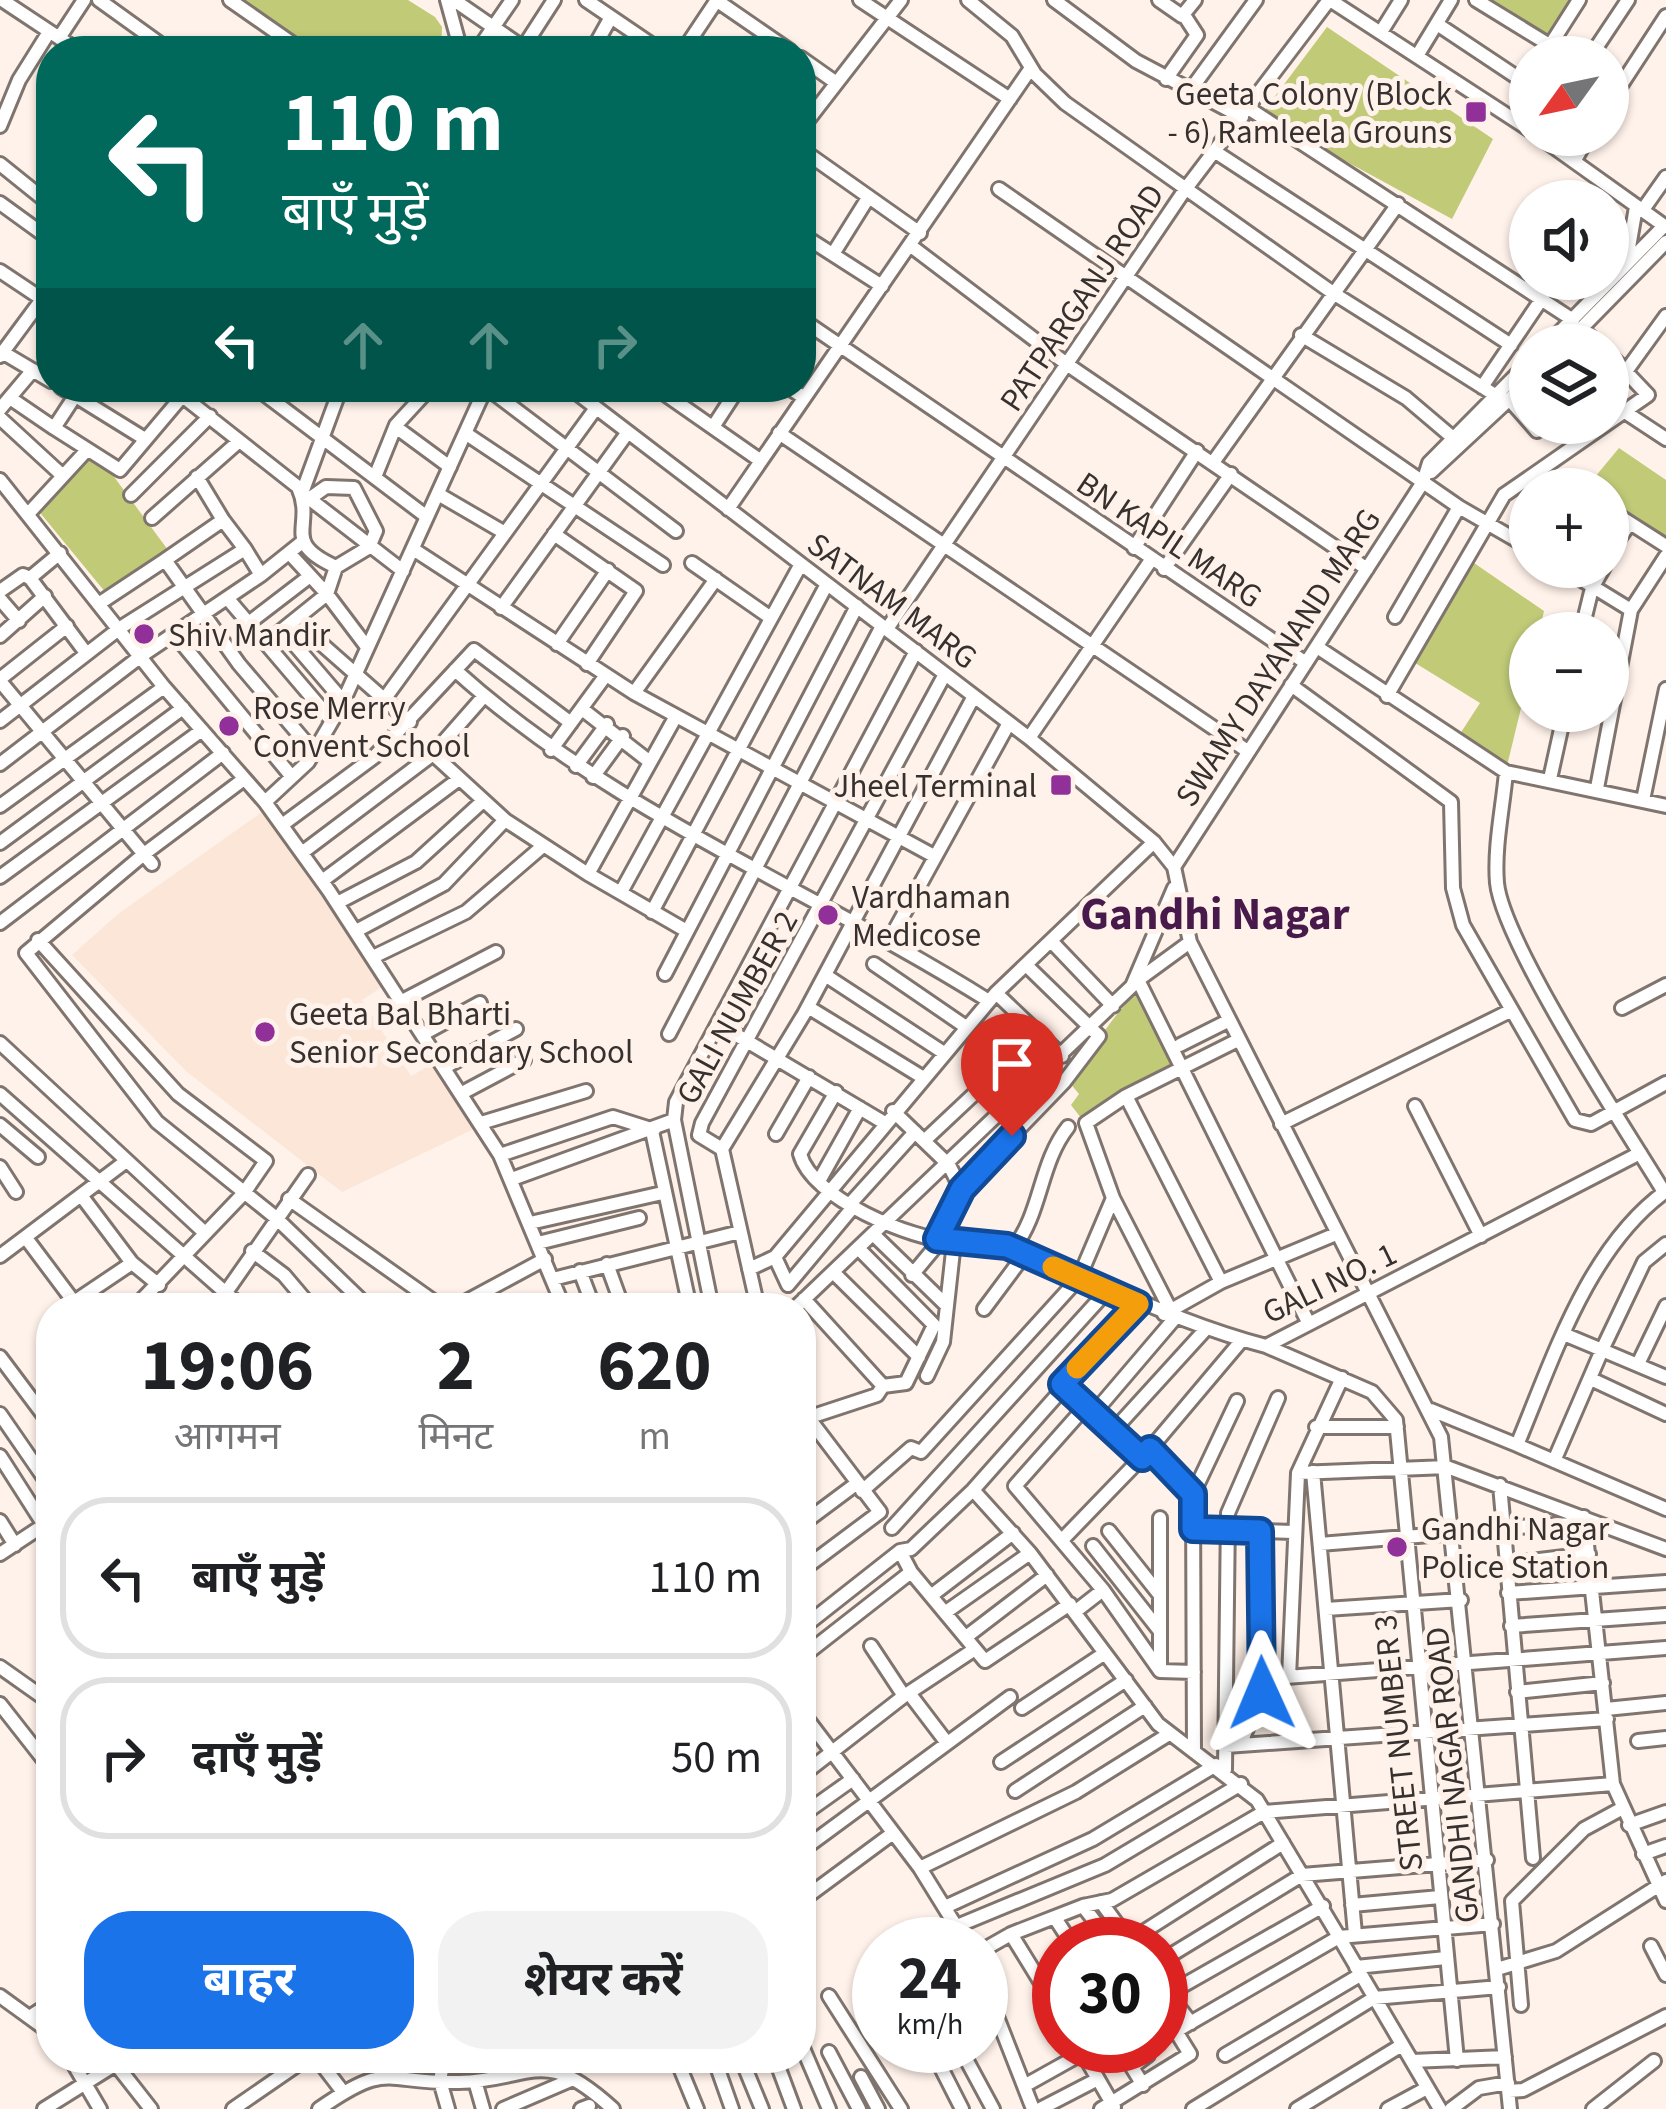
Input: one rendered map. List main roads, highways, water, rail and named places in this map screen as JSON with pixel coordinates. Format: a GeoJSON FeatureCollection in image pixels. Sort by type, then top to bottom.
{"type":"FeatureCollection","features":[{"type":"Feature","properties":{"kind":"place","name":"Geeta Colony (Block - 6) Ramleela Grouns"},"geometry":{"type":"Point","coordinates":[1476,112]}},
{"type":"Feature","properties":{"kind":"place","name":"Shiv Mandir"},"geometry":{"type":"Point","coordinates":[144,634]}},
{"type":"Feature","properties":{"kind":"place","name":"Rose Merry Convent School"},"geometry":{"type":"Point","coordinates":[229,726]}},
{"type":"Feature","properties":{"kind":"place","name":"Jheel Terminal"},"geometry":{"type":"Point","coordinates":[1061,785]}},
{"type":"Feature","properties":{"kind":"place","name":"Vardhaman Medicose"},"geometry":{"type":"Point","coordinates":[828,915]}},
{"type":"Feature","properties":{"kind":"place","name":"Geeta Bal Bharti Senior Secondary School"},"geometry":{"type":"Point","coordinates":[265,1032]}},
{"type":"Feature","properties":{"kind":"place","name":"Gandhi Nagar Police Station"},"geometry":{"type":"Point","coordinates":[1397,1547]}},
{"type":"Feature","properties":{"kind":"district","name":"Gandhi Nagar"},"geometry":{"type":"Point","coordinates":[1215,913]}}]}
